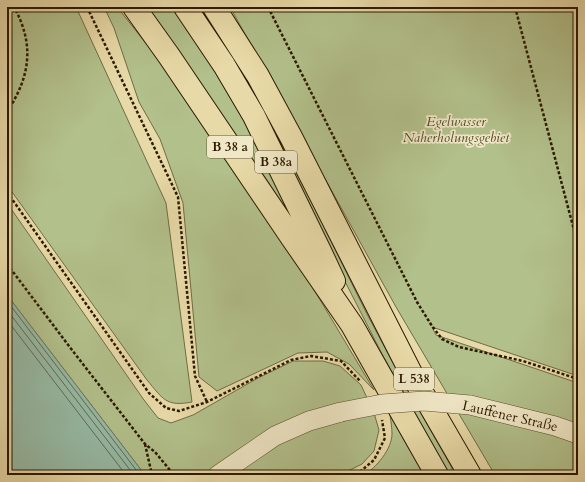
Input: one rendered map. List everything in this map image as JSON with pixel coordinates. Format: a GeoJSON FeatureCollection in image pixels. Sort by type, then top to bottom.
{"type":"FeatureCollection","features":[{"type":"Feature","properties":{"kind":"highway","name":"B 38 a"},"geometry":{"type":"LineString","coordinates":[[134,7],[352,325]]}},
{"type":"Feature","properties":{"kind":"highway","name":"B 38a"},"geometry":{"type":"LineString","coordinates":[[185,7],[224,66],[254,116],[320,251],[352,325]]}},
{"type":"Feature","properties":{"kind":"highway","name":"B 38a"},"geometry":{"type":"LineString","coordinates":[[214,7],[258,76],[291,137],[363,280]]}},
{"type":"Feature","properties":{"kind":"highway","name":"L 538"},"geometry":{"type":"LineString","coordinates":[[363,280],[412,375],[470,475]]}},
{"type":"Feature","properties":{"kind":"highway","name":"L 538"},"geometry":{"type":"LineString","coordinates":[[352,325],[437,475]]}},
{"type":"Feature","properties":{"kind":"street","name":"Lauffener Straße"},"geometry":{"type":"LineString","coordinates":[[218,475],[275,436],[309,421],[341,412],[382,404],[424,401],[470,405],[556,426],[578,434]]}},
{"type":"Feature","properties":{"kind":"path"},"geometry":{"type":"LineString","coordinates":[[7,112],[17,97],[26,74],[27,53],[24,31],[14,7]]}},
{"type":"Feature","properties":{"kind":"path"},"geometry":{"type":"LineString","coordinates":[[87,7],[178,197],[195,376],[207,402]]}},
{"type":"Feature","properties":{"kind":"path"},"geometry":{"type":"LineString","coordinates":[[268,7],[416,302],[442,339],[459,347],[523,360],[578,379]]}},
{"type":"Feature","properties":{"kind":"path"},"geometry":{"type":"LineString","coordinates":[[515,7],[578,245]]}},
{"type":"Feature","properties":{"kind":"path"},"geometry":{"type":"LineString","coordinates":[[7,192],[149,393],[166,408],[179,411],[207,402],[291,360]]}},
{"type":"Feature","properties":{"kind":"path"},"geometry":{"type":"LineString","coordinates":[[7,264],[145,444],[155,452],[174,475]]}},
{"type":"Feature","properties":{"kind":"path"},"geometry":{"type":"LineString","coordinates":[[145,444],[152,475]]}},
{"type":"Feature","properties":{"kind":"green space"},"geometry":{"type":"Polygon","coordinates":[[[7,7],[76,7],[166,203],[192,402],[176,403],[161,397],[147,380],[7,185],[7,7]]]}},
{"type":"Feature","properties":{"kind":"green space"},"geometry":{"type":"Polygon","coordinates":[[[104,7],[117,7],[181,87],[301,268],[374,390],[349,364],[327,352],[298,353],[217,391],[199,377],[183,203],[160,139],[139,102],[114,28],[104,7]]]}},
{"type":"Feature","properties":{"kind":"green space"},"geometry":{"type":"Polygon","coordinates":[[[147,7],[175,7],[202,45],[249,127],[320,263],[147,7]]]}},
{"type":"Feature","properties":{"kind":"green space"},"geometry":{"type":"Polygon","coordinates":[[[195,7],[203,7],[249,81],[290,158],[367,314],[452,468],[452,471],[447,471],[382,354],[333,258],[195,7]]]}},
{"type":"Feature","properties":{"kind":"green space","name":"Egelwasser Naherholungsgebiet"},"geometry":{"type":"Polygon","coordinates":[[[230,7],[578,7],[578,376],[432,327],[436,335],[578,383],[578,475],[495,475],[396,307],[230,7]]]}},
{"type":"Feature","properties":{"kind":"green space"},"geometry":{"type":"Polygon","coordinates":[[[7,203],[158,418],[171,423],[193,415],[258,378],[293,361],[323,361],[340,366],[361,385],[374,413],[379,430],[374,451],[362,464],[340,475],[145,475],[7,295],[7,203]]]}},
{"type":"Feature","properties":{"kind":"green space"},"geometry":{"type":"Polygon","coordinates":[[[390,415],[424,475],[364,475],[378,463],[389,446],[392,434],[390,415]]]}},
{"type":"Feature","properties":{"kind":"water"},"geometry":{"type":"Polygon","coordinates":[[[7,295],[145,475],[7,475],[7,295]]]}}]}
